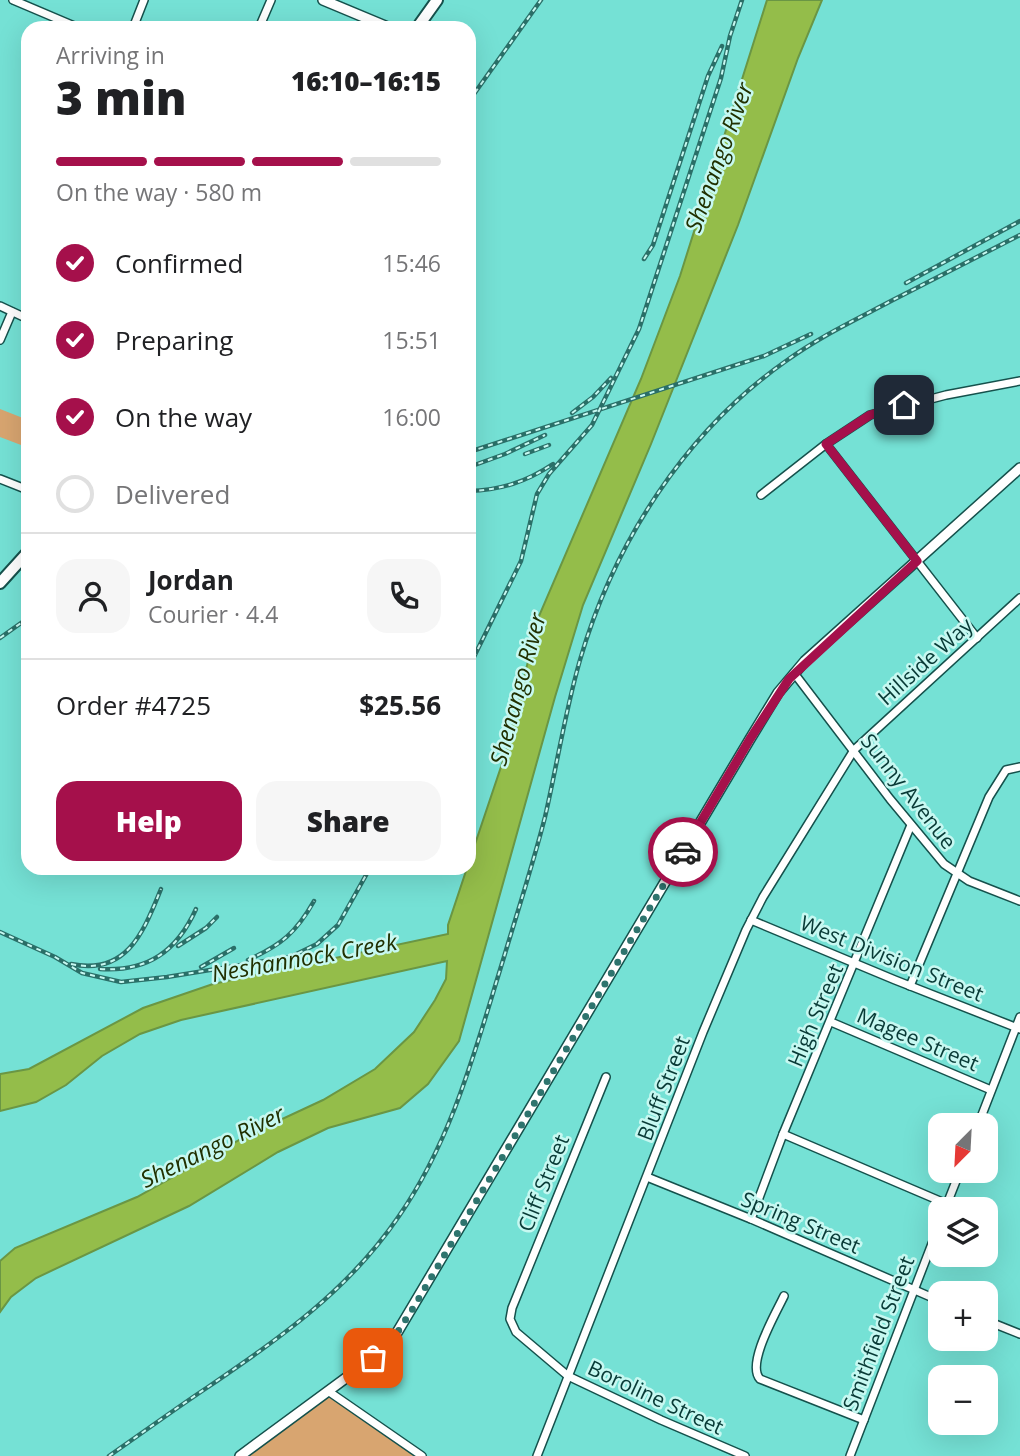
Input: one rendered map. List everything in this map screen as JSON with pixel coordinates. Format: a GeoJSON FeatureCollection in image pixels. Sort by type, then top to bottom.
{"type":"FeatureCollection","features":[{"type":"Feature","properties":{"kind":"main road"},"geometry":{"type":"LineString","coordinates":[[422,21],[438,0]]}},
{"type":"Feature","properties":{"kind":"main road"},"geometry":{"type":"LineString","coordinates":[[0,583],[21,560]]}},
{"type":"Feature","properties":{"kind":"street"},"geometry":{"type":"LineString","coordinates":[[13,0],[62,21]]}},
{"type":"Feature","properties":{"kind":"street"},"geometry":{"type":"LineString","coordinates":[[136,21],[144,0]]}},
{"type":"Feature","properties":{"kind":"street"},"geometry":{"type":"LineString","coordinates":[[262,21],[271,0]]}},
{"type":"Feature","properties":{"kind":"street"},"geometry":{"type":"LineString","coordinates":[[323,0],[373,21]]}},
{"type":"Feature","properties":{"kind":"street"},"geometry":{"type":"LineString","coordinates":[[0,306],[21,316]]}},
{"type":"Feature","properties":{"kind":"street"},"geometry":{"type":"LineString","coordinates":[[0,340],[12,312]]}},
{"type":"Feature","properties":{"kind":"street"},"geometry":{"type":"LineString","coordinates":[[761,495],[858,421],[883,410],[1020,381]]}},
{"type":"Feature","properties":{"kind":"street"},"geometry":{"type":"LineString","coordinates":[[826,444],[977,638]]}},
{"type":"Feature","properties":{"kind":"street"},"geometry":{"type":"LineString","coordinates":[[240,1456],[373,1358],[403,1324],[750,739],[794,673],[1020,468]]}},
{"type":"Feature","properties":{"kind":"street"},"geometry":{"type":"LineString","coordinates":[[0,479],[21,487]]}},
{"type":"Feature","properties":{"kind":"street","name":"Hillside Way"},"geometry":{"type":"LineString","coordinates":[[854,750],[1020,598]]}},
{"type":"Feature","properties":{"kind":"street","name":"Sunny Avenue"},"geometry":{"type":"LineString","coordinates":[[794,673],[944,864],[958,875],[1020,901]]}},
{"type":"Feature","properties":{"kind":"street","name":"Bluff Street"},"geometry":{"type":"LineString","coordinates":[[537,1456],[703,1032],[751,920],[854,750]]}},
{"type":"Feature","properties":{"kind":"street"},"geometry":{"type":"LineString","coordinates":[[910,986],[989,797],[1002,775],[1010,768],[1020,767]]}},
{"type":"Feature","properties":{"kind":"street","name":"High Street"},"geometry":{"type":"LineString","coordinates":[[751,1219],[911,825]]}},
{"type":"Feature","properties":{"kind":"street","name":"West Division Street"},"geometry":{"type":"LineString","coordinates":[[751,920],[1018,1028]]}},
{"type":"Feature","properties":{"kind":"street"},"geometry":{"type":"LineString","coordinates":[[982,1113],[1018,1028],[1020,1017]]}},
{"type":"Feature","properties":{"kind":"street","name":"Magee Street"},"geometry":{"type":"LineString","coordinates":[[831,1021],[991,1090]]}},
{"type":"Feature","properties":{"kind":"street","name":"Cliff Street"},"geometry":{"type":"LineString","coordinates":[[514,1302],[606,1077]]}},
{"type":"Feature","properties":{"kind":"street"},"geometry":{"type":"LineString","coordinates":[[783,1135],[928,1199]]}},
{"type":"Feature","properties":{"kind":"street","name":"Spring Street"},"geometry":{"type":"LineString","coordinates":[[647,1177],[928,1296]]}},
{"type":"Feature","properties":{"kind":"street","name":"Smithfield Street"},"geometry":{"type":"LineString","coordinates":[[850,1456],[928,1253]]}},
{"type":"Feature","properties":{"kind":"street"},"geometry":{"type":"LineString","coordinates":[[784,1296],[762,1342],[756,1375],[864,1420]]}},
{"type":"Feature","properties":{"kind":"street","name":"Boroline Street"},"geometry":{"type":"LineString","coordinates":[[514,1302],[510,1319],[516,1332],[568,1376],[745,1456]]}},
{"type":"Feature","properties":{"kind":"street"},"geometry":{"type":"LineString","coordinates":[[998,1325],[1020,1334]]}},
{"type":"Feature","properties":{"kind":"street"},"geometry":{"type":"LineString","coordinates":[[328,1391],[422,1456]]}},
{"type":"Feature","properties":{"kind":"shaded area"},"geometry":{"type":"Polygon","coordinates":[[[0,409],[21,417],[21,445],[0,437],[0,409]]]}},
{"type":"Feature","properties":{"kind":"shaded area"},"geometry":{"type":"Polygon","coordinates":[[[328,1391],[422,1456],[239,1456],[328,1391]]]}},
{"type":"Feature","properties":{"kind":"water","name":"Shenango River"},"geometry":{"type":"Polygon","coordinates":[[[767,0],[822,0],[798,58],[738,225],[651,444],[583,605],[459,1041],[428,1084],[400,1108],[328,1128],[278,1152],[189,1206],[36,1278],[11,1297],[0,1312],[0,1261],[15,1248],[137,1197],[250,1134],[323,1100],[375,1069],[414,1032],[446,979],[447,961],[181,1020],[140,1034],[102,1056],[66,1085],[36,1102],[0,1111],[0,1074],[29,1069],[143,1008],[213,984],[448,934],[448,925],[465,875],[476,875],[476,841],[506,752],[539,616],[641,379],[680,276],[767,0]]]}},
{"type":"Feature","properties":{"kind":"railway"},"geometry":{"type":"LineString","coordinates":[[476,91],[541,0]]}},
{"type":"Feature","properties":{"kind":"railway"},"geometry":{"type":"LineString","coordinates":[[476,653],[521,561],[537,494],[549,474],[592,425],[639,329],[721,78],[730,36],[742,0]]}},
{"type":"Feature","properties":{"kind":"railway"},"geometry":{"type":"LineString","coordinates":[[644,259],[653,245],[708,76],[722,46]]}},
{"type":"Feature","properties":{"kind":"railway"},"geometry":{"type":"LineString","coordinates":[[906,283],[1020,221]]}},
{"type":"Feature","properties":{"kind":"railway"},"geometry":{"type":"LineString","coordinates":[[109,1456],[312,1311],[379,1243],[418,1186],[449,1124],[483,1024],[540,835],[565,719],[594,616],[633,533],[685,456],[716,421],[750,389],[799,352],[824,336],[1020,235]]}},
{"type":"Feature","properties":{"kind":"railway"},"geometry":{"type":"LineString","coordinates":[[476,450],[764,356],[811,334]]}},
{"type":"Feature","properties":{"kind":"railway"},"geometry":{"type":"LineString","coordinates":[[572,413],[593,397],[611,378]]}},
{"type":"Feature","properties":{"kind":"railway"},"geometry":{"type":"LineString","coordinates":[[476,464],[545,435]]}},
{"type":"Feature","properties":{"kind":"railway"},"geometry":{"type":"LineString","coordinates":[[525,454],[549,445]]}},
{"type":"Feature","properties":{"kind":"railway"},"geometry":{"type":"LineString","coordinates":[[476,490],[513,484],[553,464]]}},
{"type":"Feature","properties":{"kind":"railway"},"geometry":{"type":"LineString","coordinates":[[0,638],[21,623]]}},
{"type":"Feature","properties":{"kind":"railway"},"geometry":{"type":"LineString","coordinates":[[280,962],[317,944],[338,925],[366,875]]}},
{"type":"Feature","properties":{"kind":"railway"},"geometry":{"type":"LineString","coordinates":[[71,964],[91,966],[107,963],[120,956],[140,934],[161,889]]}},
{"type":"Feature","properties":{"kind":"railway"},"geometry":{"type":"LineString","coordinates":[[248,960],[287,937],[301,922],[314,901]]}},
{"type":"Feature","properties":{"kind":"railway"},"geometry":{"type":"LineString","coordinates":[[100,969],[133,967],[159,956],[180,937],[196,909]]}},
{"type":"Feature","properties":{"kind":"railway"},"geometry":{"type":"LineString","coordinates":[[178,946],[206,928],[217,917]]}},
{"type":"Feature","properties":{"kind":"railway"},"geometry":{"type":"LineString","coordinates":[[0,932],[55,957],[82,973],[121,982],[289,957]]}},
{"type":"Feature","properties":{"kind":"railway"},"geometry":{"type":"LineString","coordinates":[[201,967],[234,948]]}},
{"type":"Feature","properties":{"kind":"way so far"},"geometry":{"type":"LineString","coordinates":[[373,1358],[395,1336],[412,1310],[683,852]]}},
{"type":"Feature","properties":{"kind":"route"},"geometry":{"type":"LineString","coordinates":[[683,852],[789,679],[805,661],[917,561],[826,444],[858,421],[883,410],[904,405]]}},
{"type":"Feature","properties":{"kind":"water label","name":"Neshannock Creek"},"geometry":{"type":"Point","coordinates":[304,957]}}]}
